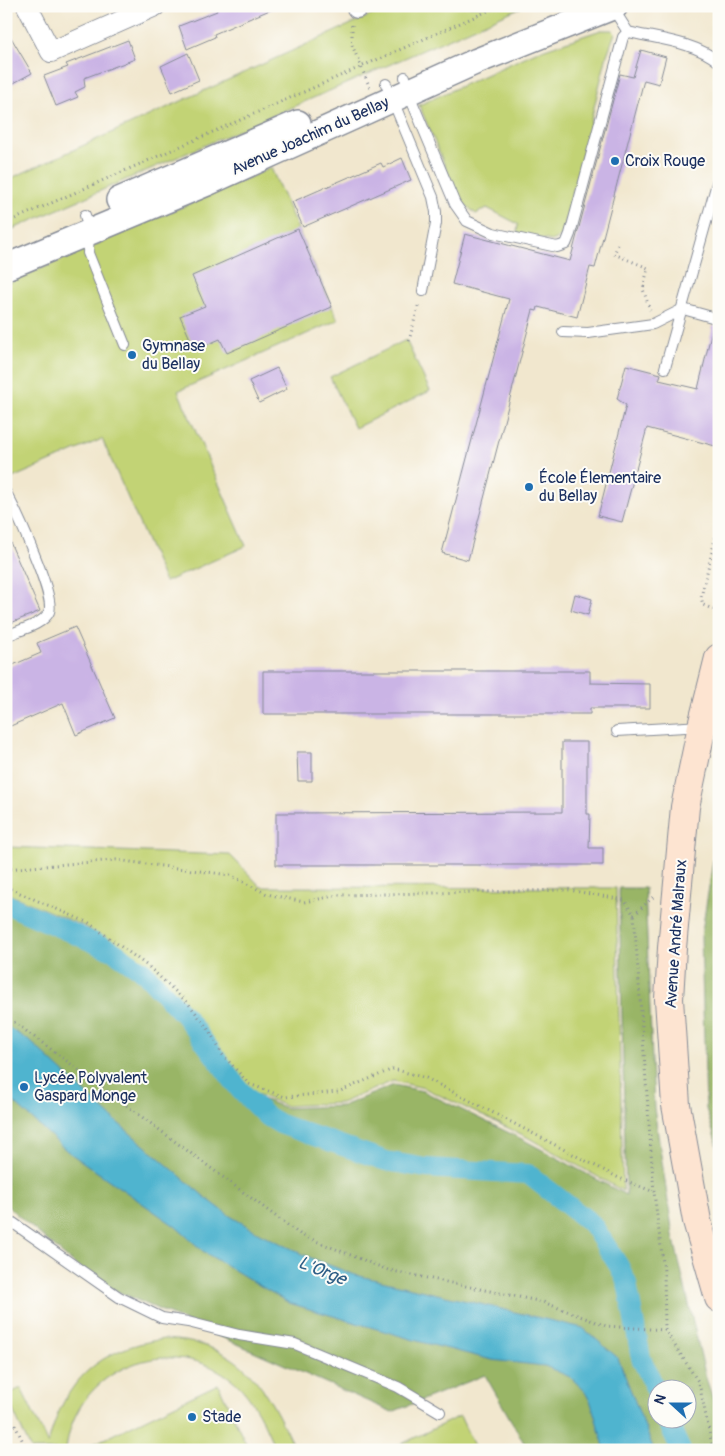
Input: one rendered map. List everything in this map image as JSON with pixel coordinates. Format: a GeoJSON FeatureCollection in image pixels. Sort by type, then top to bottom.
{"type":"FeatureCollection","features":[{"type":"Feature","properties":{"kind":"main road","name":"Avenue André Malraux"},"geometry":{"type":"LineString","coordinates":[[719,658],[710,727],[685,807],[669,999],[676,1105],[697,1221],[719,1298]]}},
{"type":"Feature","properties":{"kind":"street"},"geometry":{"type":"LineString","coordinates":[[27,6],[51,52],[155,6]]}},
{"type":"Feature","properties":{"kind":"street","name":"Avenue Joachim du Bellay"},"geometry":{"type":"LineString","coordinates":[[6,250],[207,183],[392,88],[569,6]]}},
{"type":"Feature","properties":{"kind":"street","name":"Avenue Joachim du Bellay"},"geometry":{"type":"LineString","coordinates":[[392,88],[613,7]]}},
{"type":"Feature","properties":{"kind":"street","name":"Avenue Joachim du Bellay"},"geometry":{"type":"LineString","coordinates":[[6,267],[87,223]]}},
{"type":"Feature","properties":{"kind":"lane"},"geometry":{"type":"LineString","coordinates":[[613,7],[628,32],[697,49],[709,54],[719,62]]}},
{"type":"Feature","properties":{"kind":"lane"},"geometry":{"type":"LineString","coordinates":[[392,88],[455,204],[467,221],[493,233],[557,247],[566,244],[570,234],[623,37],[628,32]]}},
{"type":"Feature","properties":{"kind":"lane"},"geometry":{"type":"LineString","coordinates":[[392,88],[433,197],[436,212],[423,291]]}},
{"type":"Feature","properties":{"kind":"lane"},"geometry":{"type":"LineString","coordinates":[[664,368],[683,309],[719,176]]}},
{"type":"Feature","properties":{"kind":"lane"},"geometry":{"type":"LineString","coordinates":[[87,223],[88,253],[125,345]]}},
{"type":"Feature","properties":{"kind":"lane"},"geometry":{"type":"LineString","coordinates":[[563,332],[588,333],[654,324],[683,309],[719,319]]}},
{"type":"Feature","properties":{"kind":"lane"},"geometry":{"type":"LineString","coordinates":[[6,493],[48,588],[50,608],[42,620],[6,636]]}},
{"type":"Feature","properties":{"kind":"lane"},"geometry":{"type":"LineString","coordinates":[[617,731],[710,727]]}},
{"type":"Feature","properties":{"kind":"lane"},"geometry":{"type":"LineString","coordinates":[[6,1218],[119,1297],[162,1318],[188,1322],[239,1335],[295,1344],[398,1386],[440,1412]]}},
{"type":"Feature","properties":{"kind":"path"},"geometry":{"type":"LineString","coordinates":[[6,223],[499,6]]}},
{"type":"Feature","properties":{"kind":"path"},"geometry":{"type":"LineString","coordinates":[[357,7],[352,26],[352,45],[360,66],[392,88]]}},
{"type":"Feature","properties":{"kind":"path"},"geometry":{"type":"LineString","coordinates":[[618,245],[614,254],[648,268],[643,289],[654,324]]}},
{"type":"Feature","properties":{"kind":"path"},"geometry":{"type":"LineString","coordinates":[[409,341],[423,291]]}},
{"type":"Feature","properties":{"kind":"path"},"geometry":{"type":"LineString","coordinates":[[719,523],[701,597],[703,605],[719,612]]}},
{"type":"Feature","properties":{"kind":"path"},"geometry":{"type":"LineString","coordinates":[[6,869],[116,860],[230,875],[267,894],[304,902],[338,895],[569,890],[624,900],[634,915],[654,1192],[664,1271],[665,1330],[699,1383],[713,1450]]}},
{"type":"Feature","properties":{"kind":"path"},"geometry":{"type":"LineString","coordinates":[[6,886],[89,923],[148,967],[188,1003],[209,1030],[222,1054],[249,1084],[285,1097],[338,1092],[393,1070],[426,1078],[617,1176],[654,1192]]}},
{"type":"Feature","properties":{"kind":"path"},"geometry":{"type":"LineString","coordinates":[[6,1016],[301,1235],[388,1270],[543,1302],[606,1326],[665,1330]]}},
{"type":"Feature","properties":{"kind":"path"},"geometry":{"type":"LineString","coordinates":[[6,1429],[15,1425],[27,1450]]}},
{"type":"Feature","properties":{"kind":"green space"},"geometry":{"type":"Polygon","coordinates":[[[391,6],[524,6],[6,232],[7,180],[391,6]]]}},
{"type":"Feature","properties":{"kind":"green space"},"geometry":{"type":"Polygon","coordinates":[[[601,30],[612,30],[615,33],[607,55],[562,236],[551,241],[517,233],[518,224],[487,208],[476,214],[459,199],[419,105],[536,52],[601,30]]]}},
{"type":"Feature","properties":{"kind":"green space","name":"Gymnase du Bellay"},"geometry":{"type":"Polygon","coordinates":[[[271,168],[338,320],[178,391],[246,546],[165,582],[102,439],[10,479],[6,470],[6,284],[271,168]]]}},
{"type":"Feature","properties":{"kind":"green space"},"geometry":{"type":"Polygon","coordinates":[[[406,340],[430,391],[355,428],[330,377],[406,340]]]}},
{"type":"Feature","properties":{"kind":"green space"},"geometry":{"type":"Polygon","coordinates":[[[719,824],[719,1151],[706,1109],[701,937],[719,824]]]}},
{"type":"Feature","properties":{"kind":"green space"},"geometry":{"type":"Polygon","coordinates":[[[6,847],[230,855],[261,887],[616,888],[623,1191],[525,1136],[424,1088],[393,1081],[341,1103],[286,1106],[245,1089],[219,1057],[206,1032],[186,1006],[147,969],[86,927],[6,893],[6,847]]]}},
{"type":"Feature","properties":{"kind":"green space"},"geometry":{"type":"Polygon","coordinates":[[[619,888],[645,888],[654,1108],[673,1235],[706,1378],[719,1417],[719,1450],[528,1450],[485,1375],[392,1412],[94,1281],[6,1205],[6,896],[84,930],[145,971],[184,1007],[204,1033],[217,1059],[244,1092],[286,1108],[342,1106],[394,1085],[423,1091],[524,1140],[626,1195],[619,888]]]}},
{"type":"Feature","properties":{"kind":"green space"},"geometry":{"type":"Polygon","coordinates":[[[164,1339],[191,1342],[214,1349],[232,1359],[248,1372],[261,1387],[273,1406],[295,1450],[276,1450],[254,1405],[235,1382],[210,1366],[183,1359],[156,1359],[130,1365],[106,1378],[87,1397],[73,1421],[66,1450],[31,1450],[6,1395],[21,1388],[48,1444],[55,1421],[64,1402],[75,1385],[88,1371],[103,1359],[121,1350],[141,1343],[164,1339]]]}},
{"type":"Feature","properties":{"kind":"green space","name":"Stade"},"geometry":{"type":"Polygon","coordinates":[[[218,1384],[249,1450],[81,1450],[218,1384]]]}},
{"type":"Feature","properties":{"kind":"green space"},"geometry":{"type":"Polygon","coordinates":[[[460,1416],[476,1450],[389,1450],[460,1416]]]}},
{"type":"Feature","properties":{"kind":"water","name":"L'Orge"},"geometry":{"type":"Polygon","coordinates":[[[6,1026],[31,1042],[118,1123],[206,1198],[230,1216],[261,1234],[311,1258],[355,1275],[583,1328],[618,1358],[654,1450],[605,1450],[591,1403],[584,1390],[570,1377],[545,1366],[492,1360],[421,1342],[289,1303],[204,1252],[175,1226],[67,1151],[6,1095],[6,1026]]]}},
{"type":"Feature","properties":{"kind":"building"},"geometry":{"type":"Polygon","coordinates":[[[215,6],[279,6],[214,34],[215,37],[187,49],[179,26],[217,11],[215,6]]]}},
{"type":"Feature","properties":{"kind":"building"},"geometry":{"type":"Polygon","coordinates":[[[6,29],[32,73],[12,84],[6,73],[6,29]]]}},
{"type":"Feature","properties":{"kind":"building"},"geometry":{"type":"Polygon","coordinates":[[[128,40],[135,59],[84,78],[85,87],[75,92],[78,97],[56,106],[44,76],[68,67],[66,64],[128,40]]]}},
{"type":"Feature","properties":{"kind":"building"},"geometry":{"type":"Polygon","coordinates":[[[641,50],[666,57],[659,84],[644,80],[595,268],[590,267],[577,317],[538,307],[537,311],[533,310],[468,560],[442,553],[509,299],[452,284],[465,234],[570,261],[620,74],[633,77],[641,50]]]}},
{"type":"Feature","properties":{"kind":"building"},"geometry":{"type":"Polygon","coordinates":[[[188,53],[199,80],[172,92],[161,66],[188,53]]]}},
{"type":"Feature","properties":{"kind":"building"},"geometry":{"type":"Polygon","coordinates":[[[402,158],[411,180],[303,227],[292,202],[381,163],[383,167],[402,158]]]}},
{"type":"Feature","properties":{"kind":"building","name":"Gymnase du Bellay"},"geometry":{"type":"Polygon","coordinates":[[[298,229],[332,307],[227,353],[220,339],[195,350],[180,316],[205,306],[192,276],[298,229]]]}},
{"type":"Feature","properties":{"kind":"building"},"geometry":{"type":"Polygon","coordinates":[[[713,326],[719,327],[719,447],[647,428],[622,522],[598,516],[626,405],[617,399],[626,365],[661,374],[659,380],[698,389],[713,326]]]}},
{"type":"Feature","properties":{"kind":"building"},"geometry":{"type":"Polygon","coordinates":[[[277,368],[287,389],[259,403],[249,381],[277,368]]]}},
{"type":"Feature","properties":{"kind":"building"},"geometry":{"type":"Polygon","coordinates":[[[6,533],[40,611],[6,625],[6,533]]]}},
{"type":"Feature","properties":{"kind":"building"},"geometry":{"type":"Polygon","coordinates":[[[575,594],[592,599],[588,615],[571,610],[575,594]]]}},
{"type":"Feature","properties":{"kind":"building"},"geometry":{"type":"Polygon","coordinates":[[[75,627],[115,718],[76,735],[63,703],[6,728],[6,668],[41,653],[37,643],[75,627]]]}},
{"type":"Feature","properties":{"kind":"building"},"geometry":{"type":"Polygon","coordinates":[[[263,671],[590,671],[590,683],[650,684],[650,708],[590,708],[590,714],[263,714],[263,671]]]}},
{"type":"Feature","properties":{"kind":"building"},"geometry":{"type":"Polygon","coordinates":[[[562,742],[587,742],[587,814],[590,814],[589,848],[603,848],[603,865],[276,865],[276,813],[562,812],[562,742]]]}},
{"type":"Feature","properties":{"kind":"building"},"geometry":{"type":"Polygon","coordinates":[[[297,752],[312,752],[312,781],[298,781],[297,752]]]}},
{"type":"Feature","properties":{"kind":"waterway"},"geometry":{"type":"LineString","coordinates":[[6,904],[113,951],[144,972],[185,1016],[240,1090],[265,1115],[280,1124],[386,1161],[426,1168],[528,1174],[592,1224],[619,1266],[627,1283],[641,1358],[650,1378]]}},
{"type":"Feature","properties":{"kind":"waterway"},"geometry":{"type":"LineString","coordinates":[[671,1428],[681,1450]]}},
{"type":"Feature","properties":{"kind":"place","name":"Croix Rouge"},"geometry":{"type":"Point","coordinates":[615,161]}},
{"type":"Feature","properties":{"kind":"place","name":"Gymnase du Bellay"},"geometry":{"type":"Point","coordinates":[132,355]}},
{"type":"Feature","properties":{"kind":"place","name":"École Élementaire du Bellay"},"geometry":{"type":"Point","coordinates":[529,487]}},
{"type":"Feature","properties":{"kind":"place","name":"Lycée Polyvalent Gaspard Monge"},"geometry":{"type":"Point","coordinates":[24,1087]}},
{"type":"Feature","properties":{"kind":"place","name":"Stade"},"geometry":{"type":"Point","coordinates":[192,1417]}}]}
